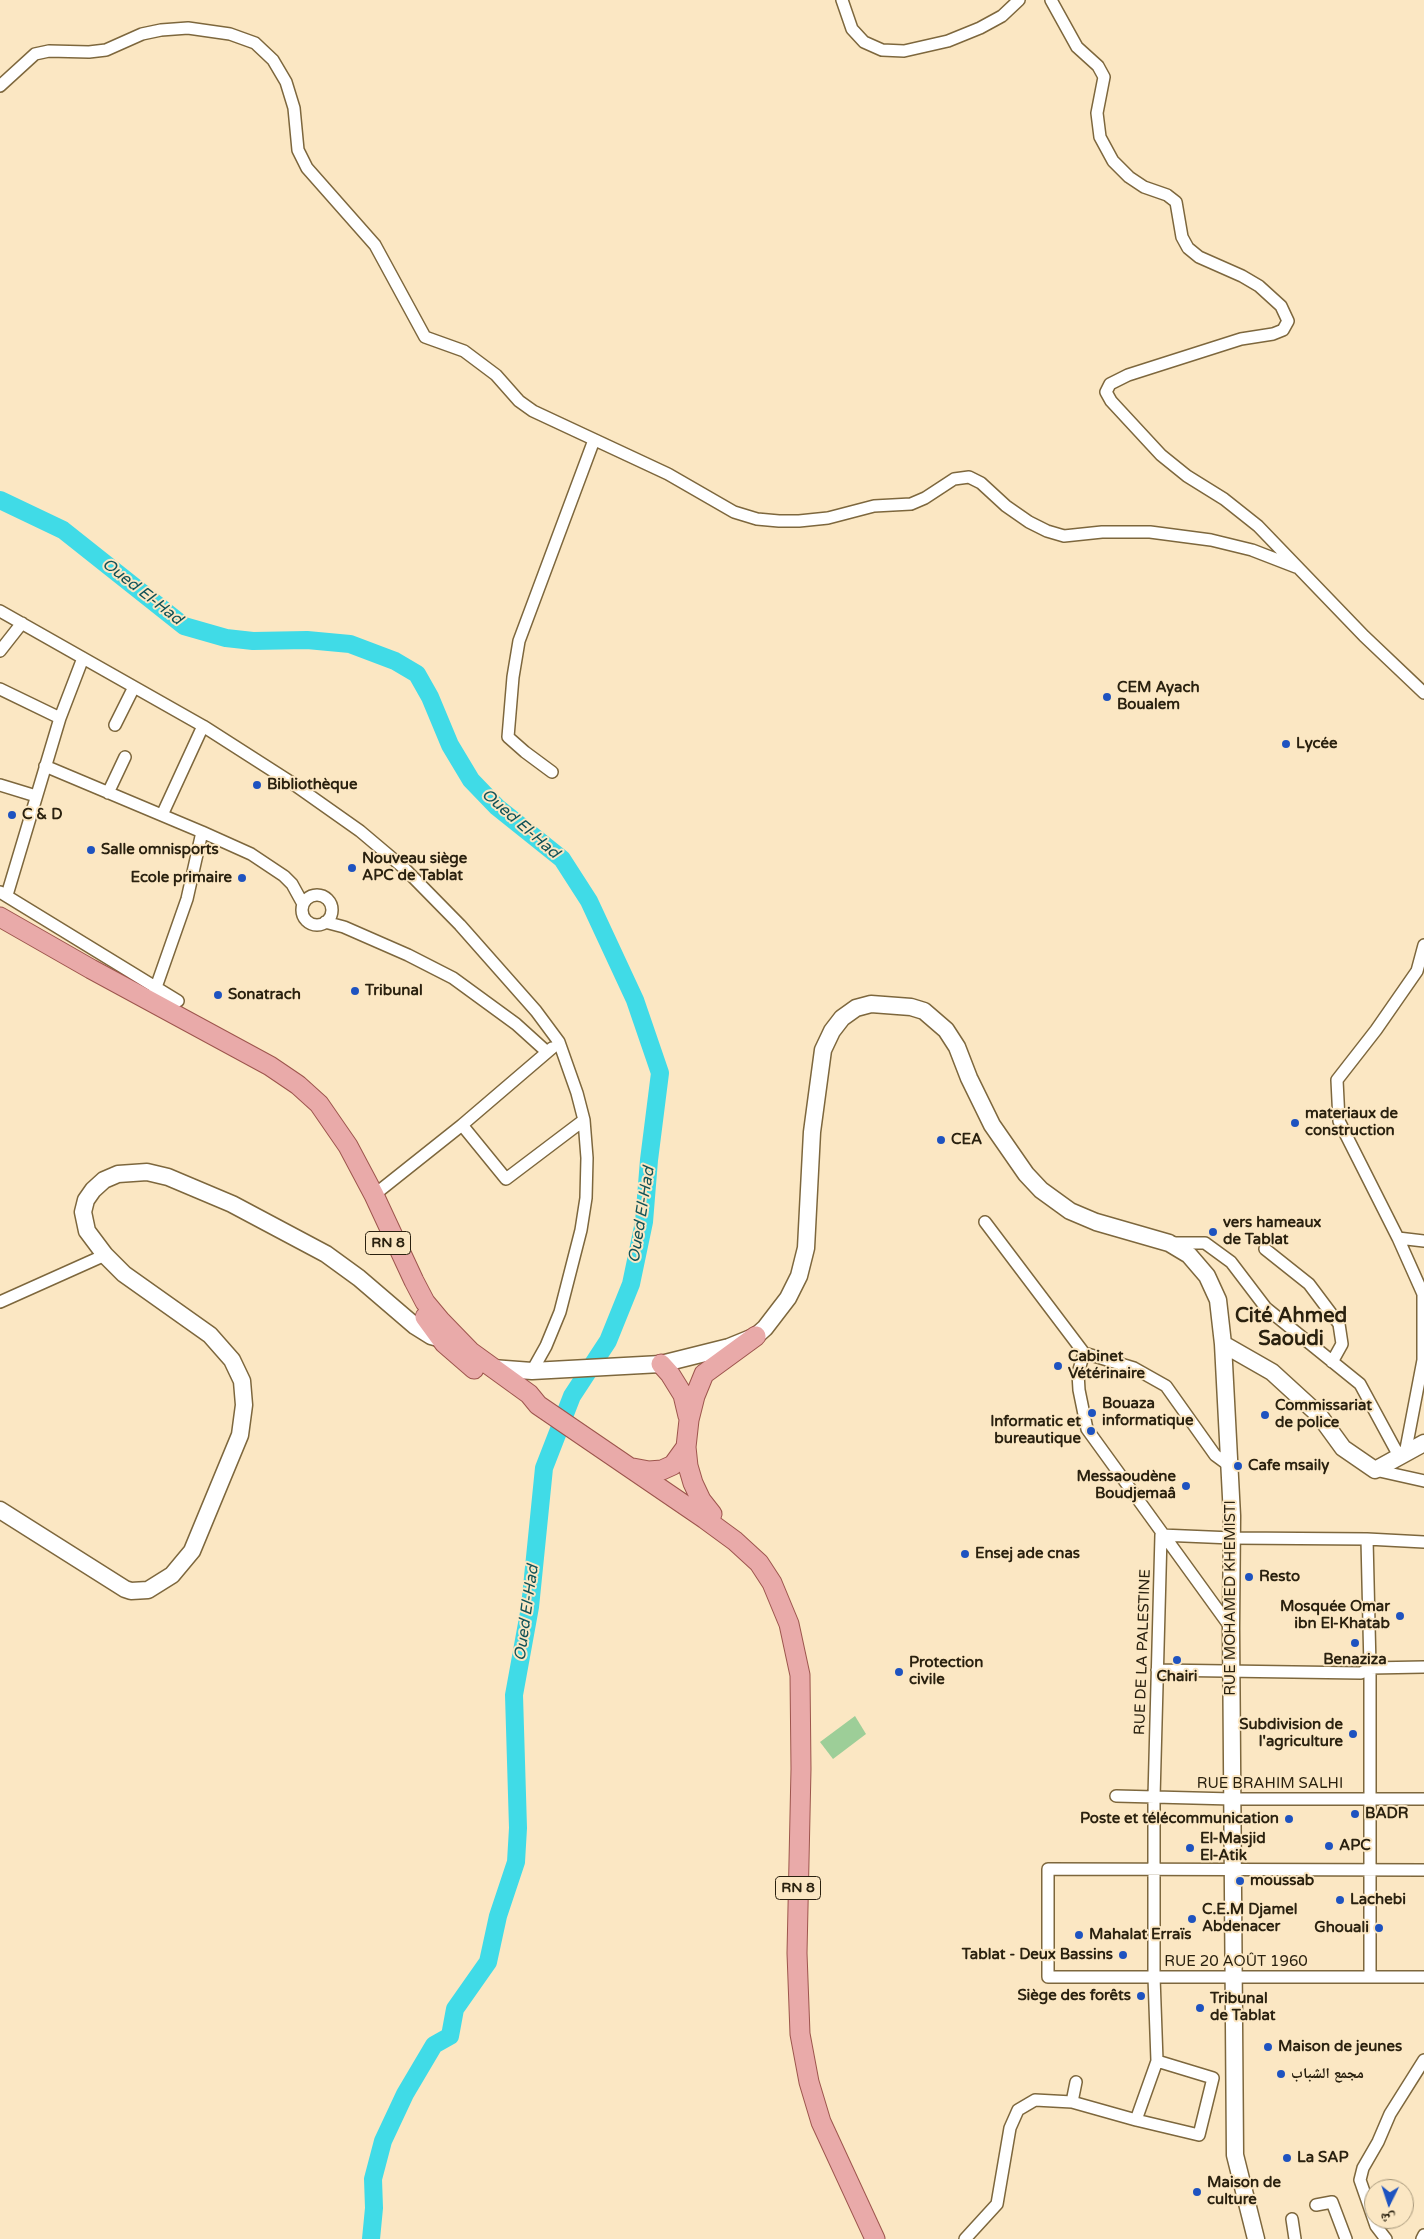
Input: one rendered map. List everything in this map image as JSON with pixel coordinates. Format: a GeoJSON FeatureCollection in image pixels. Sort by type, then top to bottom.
{"type":"FeatureCollection","features":[{"type":"Feature","properties":{"kind":"main road","name":"RN 8"},"geometry":{"type":"LineString","coordinates":[[0,917],[153,995],[257,1060],[299,1094],[332,1131],[364,1190],[409,1291],[440,1339],[463,1362],[509,1393],[529,1403],[532,1399]]}},
{"type":"Feature","properties":{"kind":"main road","name":"RUE MOHAMED KHEMISTI"},"geometry":{"type":"LineString","coordinates":[[756,1336],[775,1317],[788,1298],[798,1276],[806,1248],[812,1132],[823,1050],[832,1031],[842,1018],[856,1008],[871,1004],[911,1007],[924,1011],[946,1030],[957,1047],[968,1078],[992,1125],[1026,1174],[1041,1190],[1070,1211],[1096,1222],[1170,1243],[1189,1255],[1207,1276],[1218,1300],[1223,1344],[1230,1466],[1235,2155],[1256,2239]]}},
{"type":"Feature","properties":{"kind":"main road","name":"RN 8"},"geometry":{"type":"LineString","coordinates":[[257,1060],[288,1078],[319,1104],[348,1146],[425,1302],[461,1341],[532,1399],[736,1541]]}},
{"type":"Feature","properties":{"kind":"main road"},"geometry":{"type":"LineString","coordinates":[[0,1510],[131,1591],[148,1590],[172,1575],[192,1550],[240,1435],[244,1405],[242,1380],[232,1360],[210,1335],[136,1284],[105,1255],[89,1235],[84,1223],[84,1206],[93,1190],[104,1180],[118,1174],[148,1172],[168,1177],[232,1204],[301,1240],[359,1278],[415,1326],[440,1339],[461,1341]]}},
{"type":"Feature","properties":{"kind":"main road"},"geometry":{"type":"LineString","coordinates":[[492,1368],[532,1371],[661,1364],[708,1354],[756,1336]]}},
{"type":"Feature","properties":{"kind":"main road"},"geometry":{"type":"LineString","coordinates":[[712,1514],[701,1500],[693,1483],[686,1447],[689,1420],[698,1383],[704,1374],[756,1336]]}},
{"type":"Feature","properties":{"kind":"main road"},"geometry":{"type":"LineString","coordinates":[[1223,1344],[1272,1372],[1319,1415],[1343,1448],[1375,1470],[1424,1443]]}},
{"type":"Feature","properties":{"kind":"main road"},"geometry":{"type":"LineString","coordinates":[[661,1364],[670,1374],[683,1395],[689,1420]]}},
{"type":"Feature","properties":{"kind":"main road"},"geometry":{"type":"LineString","coordinates":[[532,1399],[534,1379],[556,1370]]}},
{"type":"Feature","properties":{"kind":"main road"},"geometry":{"type":"LineString","coordinates":[[628,1466],[655,1472],[673,1465],[686,1447]]}},
{"type":"Feature","properties":{"kind":"main road","name":"RN 8"},"geometry":{"type":"LineString","coordinates":[[602,1449],[655,1472],[712,1514],[759,1563],[772,1582],[789,1624],[800,1675],[801,1768],[797,1953],[800,2034],[808,2082],[821,2122],[875,2239]]}},
{"type":"Feature","properties":{"kind":"street"},"geometry":{"type":"LineString","coordinates":[[842,0],[852,29],[864,42],[882,50],[904,51],[948,41],[980,28],[1002,16],[1019,0]]}},
{"type":"Feature","properties":{"kind":"street"},"geometry":{"type":"LineString","coordinates":[[1051,0],[1077,47],[1098,66],[1104,76],[1096,113],[1100,137],[1113,161],[1136,182],[1167,195],[1176,202],[1182,237],[1188,248],[1199,257],[1242,276],[1259,286],[1281,306],[1288,321],[1283,330],[1273,334],[1241,339],[1128,375],[1110,384],[1106,392],[1111,401],[1161,455],[1187,476],[1224,499],[1258,526],[1296,567],[1424,693]]}},
{"type":"Feature","properties":{"kind":"street"},"geometry":{"type":"LineString","coordinates":[[0,86],[35,54],[50,51],[90,52],[106,50],[142,34],[161,30],[188,28],[230,34],[255,43],[273,60],[286,82],[294,108],[298,150],[306,168],[375,245],[425,337],[464,351],[496,374],[519,401],[533,411],[668,474],[734,512],[757,519],[799,521],[828,518],[874,506],[911,504],[925,498],[954,478],[969,477],[981,482],[1006,506],[1047,532],[1064,536],[1102,532],[1150,532],[1211,540],[1252,550],[1296,567]]}},
{"type":"Feature","properties":{"kind":"street"},"geometry":{"type":"LineString","coordinates":[[552,772],[508,737],[511,690],[518,641],[594,440]]}},
{"type":"Feature","properties":{"kind":"street"},"geometry":{"type":"LineString","coordinates":[[0,611],[203,726],[314,798],[360,831],[405,869],[460,925],[536,1011],[559,1042],[578,1093],[584,1120],[587,1158],[586,1190],[582,1230],[560,1312],[546,1346],[532,1371]]}},
{"type":"Feature","properties":{"kind":"street"},"geometry":{"type":"LineString","coordinates":[[0,651],[22,623]]}},
{"type":"Feature","properties":{"kind":"street"},"geometry":{"type":"LineString","coordinates":[[83,658],[60,718],[3,893],[153,995],[178,1001]]}},
{"type":"Feature","properties":{"kind":"street"},"geometry":{"type":"LineString","coordinates":[[115,726],[134,687]]}},
{"type":"Feature","properties":{"kind":"street"},"geometry":{"type":"LineString","coordinates":[[0,689],[60,718]]}},
{"type":"Feature","properties":{"kind":"street"},"geometry":{"type":"LineString","coordinates":[[162,815],[203,726]]}},
{"type":"Feature","properties":{"kind":"street"},"geometry":{"type":"LineString","coordinates":[[108,792],[125,757]]}},
{"type":"Feature","properties":{"kind":"street"},"geometry":{"type":"LineString","coordinates":[[45,766],[202,832],[263,861],[292,884],[315,896],[328,900],[328,918]]}},
{"type":"Feature","properties":{"kind":"street"},"geometry":{"type":"LineString","coordinates":[[0,785],[36,796]]}},
{"type":"Feature","properties":{"kind":"street"},"geometry":{"type":"LineString","coordinates":[[153,995],[187,899],[202,832]]}},
{"type":"Feature","properties":{"kind":"street"},"geometry":{"type":"LineString","coordinates":[[292,884],[303,904],[302,914],[307,922],[316,925],[328,918]]}},
{"type":"Feature","properties":{"kind":"street"},"geometry":{"type":"LineString","coordinates":[[303,904],[306,900],[315,896]]}},
{"type":"Feature","properties":{"kind":"street"},"geometry":{"type":"LineString","coordinates":[[328,918],[344,927],[416,958],[466,986],[516,1024],[547,1052]]}},
{"type":"Feature","properties":{"kind":"street"},"geometry":{"type":"LineString","coordinates":[[1402,1455],[1422,1360],[1423,1294],[1398,1238],[1338,1122],[1337,1080],[1376,1030],[1417,971],[1424,945]]}},
{"type":"Feature","properties":{"kind":"street"},"geometry":{"type":"LineString","coordinates":[[374,1196],[462,1125],[559,1042]]}},
{"type":"Feature","properties":{"kind":"street"},"geometry":{"type":"LineString","coordinates":[[462,1125],[506,1179],[584,1120]]}},
{"type":"Feature","properties":{"kind":"street"},"geometry":{"type":"LineString","coordinates":[[985,1222],[1084,1353],[1134,1368],[1166,1386],[1215,1455],[1230,1466]]}},
{"type":"Feature","properties":{"kind":"street"},"geometry":{"type":"LineString","coordinates":[[1398,1238],[1424,1241]]}},
{"type":"Feature","properties":{"kind":"street"},"geometry":{"type":"LineString","coordinates":[[1170,1243],[1205,1243],[1231,1262],[1266,1308],[1360,1384],[1402,1455]]}},
{"type":"Feature","properties":{"kind":"street"},"geometry":{"type":"LineString","coordinates":[[1265,1249],[1308,1284],[1339,1324],[1342,1344],[1332,1362]]}},
{"type":"Feature","properties":{"kind":"street"},"geometry":{"type":"LineString","coordinates":[[0,1302],[105,1255]]}},
{"type":"Feature","properties":{"kind":"street"},"geometry":{"type":"LineString","coordinates":[[1084,1353],[1078,1373],[1079,1390],[1087,1429],[1231,1628]]}},
{"type":"Feature","properties":{"kind":"street"},"geometry":{"type":"LineString","coordinates":[[1375,1470],[1424,1480]]}},
{"type":"Feature","properties":{"kind":"street"},"geometry":{"type":"LineString","coordinates":[[1162,1535],[1424,1542]]}},
{"type":"Feature","properties":{"kind":"street","name":"RUE DE LA PALESTINE"},"geometry":{"type":"LineString","coordinates":[[1157,2061],[1154,1977],[1156,1869],[1154,1797],[1162,1535]]}},
{"type":"Feature","properties":{"kind":"street"},"geometry":{"type":"LineString","coordinates":[[1367,1539],[1370,1668],[1370,1977]]}},
{"type":"Feature","properties":{"kind":"street"},"geometry":{"type":"LineString","coordinates":[[1157,1670],[1362,1673],[1370,1668],[1424,1667]]}},
{"type":"Feature","properties":{"kind":"street","name":"RUE BRAHIM SALHI"},"geometry":{"type":"LineString","coordinates":[[1116,1796],[1232,1799],[1424,1799]]}},
{"type":"Feature","properties":{"kind":"street","name":"RUE 20 AOÛT 1960"},"geometry":{"type":"LineString","coordinates":[[1156,1869],[1048,1869],[1048,1977],[1424,1977]]}},
{"type":"Feature","properties":{"kind":"street"},"geometry":{"type":"LineString","coordinates":[[1156,1869],[1424,1870]]}},
{"type":"Feature","properties":{"kind":"street"},"geometry":{"type":"LineString","coordinates":[[1386,2239],[1376,2226],[1360,2180],[1363,2168],[1378,2142],[1390,2114],[1424,2060]]}},
{"type":"Feature","properties":{"kind":"street"},"geometry":{"type":"LineString","coordinates":[[1136,2120],[1157,2061],[1233,2082]]}},
{"type":"Feature","properties":{"kind":"street"},"geometry":{"type":"LineString","coordinates":[[965,2239],[997,2204],[1010,2128],[1018,2110],[1035,2100],[1072,2102],[1199,2135],[1213,2078]]}},
{"type":"Feature","properties":{"kind":"street"},"geometry":{"type":"LineString","coordinates":[[1072,2102],[1076,2082]]}},
{"type":"Feature","properties":{"kind":"street"},"geometry":{"type":"LineString","coordinates":[[1316,2204],[1332,2202],[1346,2239]]}},
{"type":"Feature","properties":{"kind":"street"},"geometry":{"type":"LineString","coordinates":[[1292,2219],[1295,2239]]}},
{"type":"Feature","properties":{"kind":"green space"},"geometry":{"type":"Polygon","coordinates":[[[855,1716],[866,1734],[833,1759],[820,1742],[855,1716]]]}},
{"type":"Feature","properties":{"kind":"waterway","name":"Oued El-Had"},"geometry":{"type":"LineString","coordinates":[[0,500],[63,530],[184,626],[226,638],[253,641],[307,640],[350,644],[395,661],[417,674],[430,697],[450,745],[471,780],[497,807],[562,859],[589,901],[635,1000],[660,1073],[649,1160],[644,1222],[631,1284],[608,1341],[572,1396],[544,1468],[530,1607],[514,1695],[518,1828],[516,1862],[498,1916],[488,1962],[455,2009],[450,2036],[434,2045],[405,2094],[383,2141],[373,2179],[374,2208],[371,2239]]}},
{"type":"Feature","properties":{"kind":"place","name":"CEM Ayach Boualem"},"geometry":{"type":"Point","coordinates":[1107,697]}},
{"type":"Feature","properties":{"kind":"place","name":"Lycée"},"geometry":{"type":"Point","coordinates":[1286,744]}},
{"type":"Feature","properties":{"kind":"place","name":"Bibliothèque"},"geometry":{"type":"Point","coordinates":[257,785]}},
{"type":"Feature","properties":{"kind":"place","name":"C & D"},"geometry":{"type":"Point","coordinates":[12,815]}},
{"type":"Feature","properties":{"kind":"place","name":"Salle omnisports"},"geometry":{"type":"Point","coordinates":[91,850]}},
{"type":"Feature","properties":{"kind":"place","name":"Nouveau siège APC de Tablat"},"geometry":{"type":"Point","coordinates":[352,868]}},
{"type":"Feature","properties":{"kind":"place","name":"Ecole primaire"},"geometry":{"type":"Point","coordinates":[242,878]}},
{"type":"Feature","properties":{"kind":"place","name":"Tribunal"},"geometry":{"type":"Point","coordinates":[355,991]}},
{"type":"Feature","properties":{"kind":"place","name":"Sonatrach"},"geometry":{"type":"Point","coordinates":[218,995]}},
{"type":"Feature","properties":{"kind":"place","name":"materiaux de construction"},"geometry":{"type":"Point","coordinates":[1295,1123]}},
{"type":"Feature","properties":{"kind":"place","name":"CEA"},"geometry":{"type":"Point","coordinates":[941,1140]}},
{"type":"Feature","properties":{"kind":"place","name":"vers hameaux de Tablat"},"geometry":{"type":"Point","coordinates":[1213,1232]}},
{"type":"Feature","properties":{"kind":"place","name":"Cabinet Vétérinaire"},"geometry":{"type":"Point","coordinates":[1058,1366]}},
{"type":"Feature","properties":{"kind":"place","name":"Bouaza informatique"},"geometry":{"type":"Point","coordinates":[1092,1413]}},
{"type":"Feature","properties":{"kind":"place","name":"Commissariat de police"},"geometry":{"type":"Point","coordinates":[1265,1415]}},
{"type":"Feature","properties":{"kind":"place","name":"Informatic et bureautique"},"geometry":{"type":"Point","coordinates":[1091,1431]}},
{"type":"Feature","properties":{"kind":"place","name":"Cafe msaily"},"geometry":{"type":"Point","coordinates":[1238,1466]}},
{"type":"Feature","properties":{"kind":"place","name":"Messaoudène Boudjemaâ"},"geometry":{"type":"Point","coordinates":[1186,1486]}},
{"type":"Feature","properties":{"kind":"place","name":"Ensej ade cnas"},"geometry":{"type":"Point","coordinates":[965,1554]}},
{"type":"Feature","properties":{"kind":"place","name":"Resto"},"geometry":{"type":"Point","coordinates":[1249,1577]}},
{"type":"Feature","properties":{"kind":"place","name":"Mosquée Omar ibn El-Khatab"},"geometry":{"type":"Point","coordinates":[1400,1616]}},
{"type":"Feature","properties":{"kind":"place","name":"Benaziza"},"geometry":{"type":"Point","coordinates":[1355,1643]}},
{"type":"Feature","properties":{"kind":"place","name":"Chairi"},"geometry":{"type":"Point","coordinates":[1177,1660]}},
{"type":"Feature","properties":{"kind":"place","name":"Protection civile"},"geometry":{"type":"Point","coordinates":[899,1672]}},
{"type":"Feature","properties":{"kind":"place","name":"Subdivision de l'agriculture"},"geometry":{"type":"Point","coordinates":[1353,1734]}},
{"type":"Feature","properties":{"kind":"place","name":"BADR"},"geometry":{"type":"Point","coordinates":[1355,1814]}},
{"type":"Feature","properties":{"kind":"place","name":"Poste et télécommunication"},"geometry":{"type":"Point","coordinates":[1289,1819]}},
{"type":"Feature","properties":{"kind":"place","name":"APC"},"geometry":{"type":"Point","coordinates":[1329,1846]}},
{"type":"Feature","properties":{"kind":"place","name":"El-Masjid El-Atik"},"geometry":{"type":"Point","coordinates":[1190,1848]}},
{"type":"Feature","properties":{"kind":"place","name":"moussab"},"geometry":{"type":"Point","coordinates":[1240,1881]}},
{"type":"Feature","properties":{"kind":"place","name":"Lachebi"},"geometry":{"type":"Point","coordinates":[1340,1900]}},
{"type":"Feature","properties":{"kind":"place","name":"C.E.M Djamel Abdenacer"},"geometry":{"type":"Point","coordinates":[1192,1919]}},
{"type":"Feature","properties":{"kind":"place","name":"Ghouali"},"geometry":{"type":"Point","coordinates":[1379,1928]}},
{"type":"Feature","properties":{"kind":"place","name":"Mahalat Erraïs"},"geometry":{"type":"Point","coordinates":[1079,1935]}},
{"type":"Feature","properties":{"kind":"place","name":"Tablat - Deux Bassins"},"geometry":{"type":"Point","coordinates":[1123,1955]}},
{"type":"Feature","properties":{"kind":"place","name":"Siège des forêts"},"geometry":{"type":"Point","coordinates":[1141,1996]}},
{"type":"Feature","properties":{"kind":"place","name":"Tribunal de Tablat"},"geometry":{"type":"Point","coordinates":[1200,2008]}},
{"type":"Feature","properties":{"kind":"place","name":"Maison de jeunes"},"geometry":{"type":"Point","coordinates":[1268,2047]}},
{"type":"Feature","properties":{"kind":"place","name":"مجمع الشباب"},"geometry":{"type":"Point","coordinates":[1281,2074]}},
{"type":"Feature","properties":{"kind":"place","name":"La SAP"},"geometry":{"type":"Point","coordinates":[1287,2158]}},
{"type":"Feature","properties":{"kind":"place","name":"Maison de culture"},"geometry":{"type":"Point","coordinates":[1197,2192]}},
{"type":"Feature","properties":{"kind":"district","name":"Cité Ahmed Saoudi"},"geometry":{"type":"Point","coordinates":[1291,1328]}}]}
